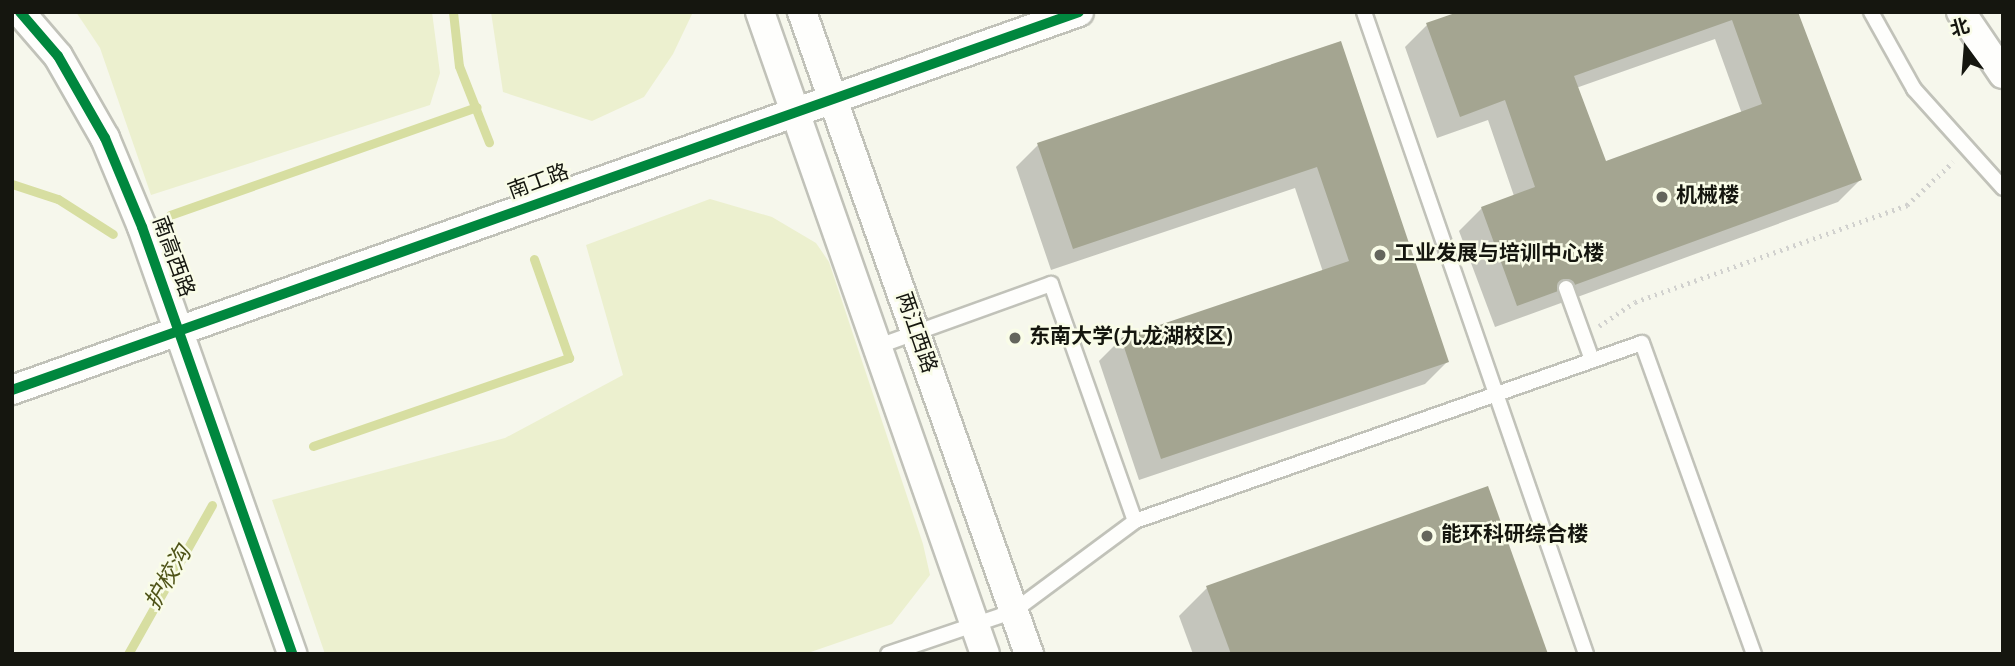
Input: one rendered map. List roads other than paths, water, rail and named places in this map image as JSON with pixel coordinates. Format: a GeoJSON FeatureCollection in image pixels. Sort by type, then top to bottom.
{"type":"FeatureCollection","features":[{"type":"Feature","properties":{"kind":"street","name":"南高西路"},"geometry":{"type":"LineString","coordinates":[[20,12],[58,55],[105,138],[142,227],[292,654]]}},
{"type":"Feature","properties":{"kind":"street","name":"两江西路"},"geometry":{"type":"LineString","coordinates":[[760,12],[793,113],[985,654]]}},
{"type":"Feature","properties":{"kind":"street","name":"两江西路"},"geometry":{"type":"LineString","coordinates":[[802,12],[1029,654]]}},
{"type":"Feature","properties":{"kind":"street","name":"南工路"},"geometry":{"type":"LineString","coordinates":[[12,390],[1079,12]]}},
{"type":"Feature","properties":{"kind":"street"},"geometry":{"type":"LineString","coordinates":[[1961,12],[2003,74]]}},
{"type":"Feature","properties":{"kind":"lane"},"geometry":{"type":"LineString","coordinates":[[1364,12],[1586,654]]}},
{"type":"Feature","properties":{"kind":"lane"},"geometry":{"type":"LineString","coordinates":[[1871,12],[1914,89],[1966,150],[2003,188]]}},
{"type":"Feature","properties":{"kind":"lane"},"geometry":{"type":"LineString","coordinates":[[876,347],[1051,284],[1135,521]]}},
{"type":"Feature","properties":{"kind":"lane"},"geometry":{"type":"LineString","coordinates":[[1566,288],[1592,360]]}},
{"type":"Feature","properties":{"kind":"lane"},"geometry":{"type":"LineString","coordinates":[[888,654],[1014,611],[1135,521],[1642,343],[1754,654]]}},
{"type":"Feature","properties":{"kind":"waterway"},"geometry":{"type":"LineString","coordinates":[[453,12],[459,66],[489,142]]}},
{"type":"Feature","properties":{"kind":"waterway"},"geometry":{"type":"LineString","coordinates":[[170,215],[477,107]]}},
{"type":"Feature","properties":{"kind":"waterway","name":"护校沟"},"geometry":{"type":"LineString","coordinates":[[12,184],[58,199],[113,234]]}},
{"type":"Feature","properties":{"kind":"waterway"},"geometry":{"type":"LineString","coordinates":[[313,446],[569,358],[534,259]]}},
{"type":"Feature","properties":{"kind":"waterway","name":"护校沟"},"geometry":{"type":"LineString","coordinates":[[128,654],[212,505]]}},
{"type":"Feature","properties":{"kind":"place","name":"机械楼"},"geometry":{"type":"Point","coordinates":[1662,197]}},
{"type":"Feature","properties":{"kind":"place","name":"工业发展与培训中心楼"},"geometry":{"type":"Point","coordinates":[1380,255]}},
{"type":"Feature","properties":{"kind":"place","name":"东南大学(九龙湖校区)"},"geometry":{"type":"Point","coordinates":[1015,338]}},
{"type":"Feature","properties":{"kind":"place","name":"能环科研综合楼"},"geometry":{"type":"Point","coordinates":[1427,536]}}]}
